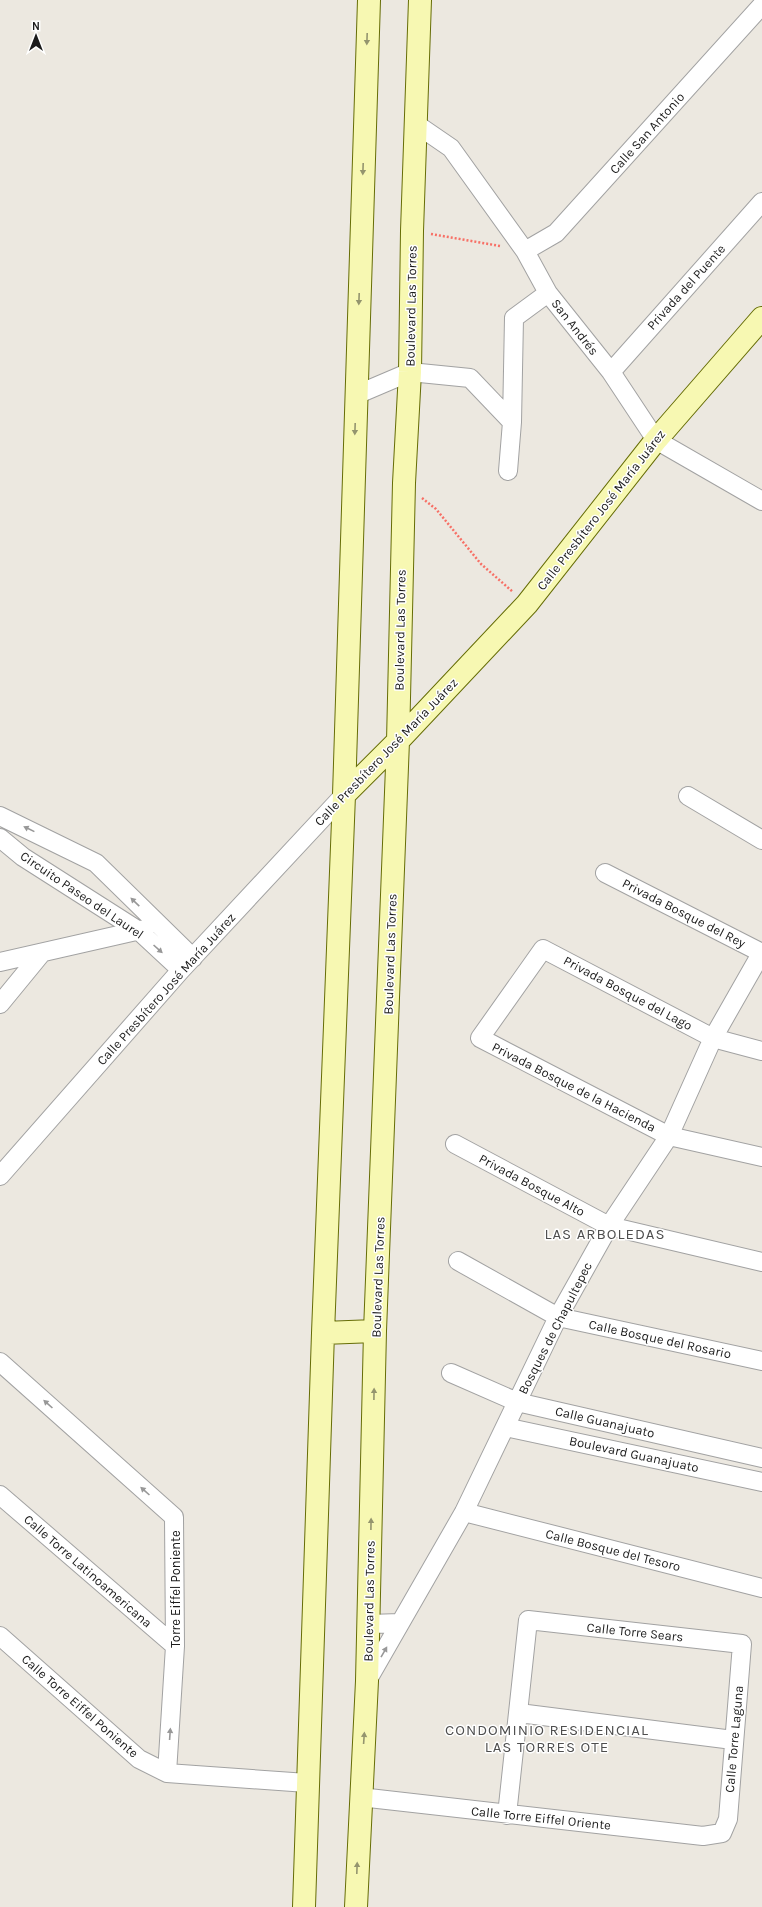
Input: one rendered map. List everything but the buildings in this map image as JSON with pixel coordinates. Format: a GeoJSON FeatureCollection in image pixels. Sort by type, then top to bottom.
{"type":"FeatureCollection","features":[{"type":"Feature","properties":{"kind":"street"},"geometry":{"type":"LineString","coordinates":[[304,1907],[323,1333],[344,795],[363,392],[369,0]]}},
{"type":"Feature","properties":{"kind":"street","name":"Boulevard Las Torres"},"geometry":{"type":"LineString","coordinates":[[356,1907],[360,1797],[367,1681],[375,1331],[398,741],[404,483],[410,372],[412,231],[420,0]]}},
{"type":"Feature","properties":{"kind":"street","name":"Calle San Antonio"},"geometry":{"type":"LineString","coordinates":[[525,251],[556,233],[762,5]]}},
{"type":"Feature","properties":{"kind":"street","name":"San Andrés"},"geometry":{"type":"LineString","coordinates":[[416,124],[451,148],[525,251],[548,293],[610,372],[656,440],[762,501]]}},
{"type":"Feature","properties":{"kind":"street","name":"Privada del Puente"},"geometry":{"type":"LineString","coordinates":[[610,372],[762,202]]}},
{"type":"Feature","properties":{"kind":"street"},"geometry":{"type":"LineString","coordinates":[[508,471],[512,422],[514,318],[548,293]]}},
{"type":"Feature","properties":{"kind":"street","name":"Calle Presbítero José María Juárez"},"geometry":{"type":"LineString","coordinates":[[0,1176],[187,964],[344,795],[398,741],[527,604],[656,440],[762,318]]}},
{"type":"Feature","properties":{"kind":"street"},"geometry":{"type":"LineString","coordinates":[[363,392],[410,372],[470,378],[512,422]]}},
{"type":"Feature","properties":{"kind":"street"},"geometry":{"type":"LineString","coordinates":[[688,796],[762,840]]}},
{"type":"Feature","properties":{"kind":"street","name":"Circuito Paseo del Laurel"},"geometry":{"type":"LineString","coordinates":[[0,816],[96,863],[159,925],[187,964]]}},
{"type":"Feature","properties":{"kind":"street","name":"Circuito Paseo del Laurel"},"geometry":{"type":"LineString","coordinates":[[0,838],[23,857],[139,931],[187,964]]}},
{"type":"Feature","properties":{"kind":"street","name":"Privada Bosque del Rey"},"geometry":{"type":"LineString","coordinates":[[605,873],[762,953]]}},
{"type":"Feature","properties":{"kind":"street"},"geometry":{"type":"LineString","coordinates":[[0,962],[41,954],[159,925]]}},
{"type":"Feature","properties":{"kind":"street","name":"Privada Bosque del Lago"},"geometry":{"type":"LineString","coordinates":[[480,1038],[543,949],[713,1038],[762,1051]]}},
{"type":"Feature","properties":{"kind":"street","name":"Bosques de Chapultepec"},"geometry":{"type":"LineString","coordinates":[[367,1681],[464,1512],[558,1316],[609,1226],[668,1136],[713,1038],[762,953]]}},
{"type":"Feature","properties":{"kind":"street"},"geometry":{"type":"LineString","coordinates":[[0,1004],[41,954]]}},
{"type":"Feature","properties":{"kind":"street","name":"Privada Bosque de la Hacienda"},"geometry":{"type":"LineString","coordinates":[[480,1038],[668,1136],[762,1157]]}},
{"type":"Feature","properties":{"kind":"street","name":"Privada Bosque Alto"},"geometry":{"type":"LineString","coordinates":[[455,1144],[609,1226],[762,1262]]}},
{"type":"Feature","properties":{"kind":"street","name":"Calle Bosque del Rosario"},"geometry":{"type":"LineString","coordinates":[[458,1261],[558,1316],[762,1361]]}},
{"type":"Feature","properties":{"kind":"street"},"geometry":{"type":"LineString","coordinates":[[323,1333],[375,1331]]}},
{"type":"Feature","properties":{"kind":"street","name":"Torre Eiffel Poniente"},"geometry":{"type":"LineString","coordinates":[[0,1362],[174,1517],[175,1646],[167,1773]]}},
{"type":"Feature","properties":{"kind":"street","name":"Calle Guanajuato"},"geometry":{"type":"LineString","coordinates":[[451,1373],[517,1402],[762,1458]]}},
{"type":"Feature","properties":{"kind":"street","name":"Boulevard Guanajuato"},"geometry":{"type":"LineString","coordinates":[[505,1427],[762,1482]]}},
{"type":"Feature","properties":{"kind":"street","name":"Calle Torre Latinoamericana"},"geometry":{"type":"LineString","coordinates":[[0,1495],[175,1646]]}},
{"type":"Feature","properties":{"kind":"street","name":"Calle Bosque del Tesoro"},"geometry":{"type":"LineString","coordinates":[[464,1512],[762,1588]]}},
{"type":"Feature","properties":{"kind":"street","name":"Calle Torre Sears"},"geometry":{"type":"LineString","coordinates":[[519,1713],[528,1620],[742,1644]]}},
{"type":"Feature","properties":{"kind":"street"},"geometry":{"type":"LineString","coordinates":[[368,1624],[400,1623]]}},
{"type":"Feature","properties":{"kind":"street","name":"Calle Torre Eiffel Poniente"},"geometry":{"type":"LineString","coordinates":[[0,1636],[139,1758],[167,1773],[307,1783]]}},
{"type":"Feature","properties":{"kind":"street","name":"Calle Torre Laguna"},"geometry":{"type":"LineString","coordinates":[[722,1833],[728,1819],[742,1644]]}},
{"type":"Feature","properties":{"kind":"street"},"geometry":{"type":"LineString","coordinates":[[507,1815],[519,1713],[734,1740]]}},
{"type":"Feature","properties":{"kind":"street","name":"Calle Torre Eiffel Oriente"},"geometry":{"type":"LineString","coordinates":[[360,1797],[507,1815],[703,1836],[722,1833]]}},
{"type":"Feature","properties":{"kind":"path"},"geometry":{"type":"LineString","coordinates":[[412,231],[525,251]]}},
{"type":"Feature","properties":{"kind":"path"},"geometry":{"type":"LineString","coordinates":[[404,483],[436,509],[481,564],[527,604]]}},
{"type":"Feature","properties":{"kind":"district","name":"LAS ARBOLEDAS"},"geometry":{"type":"Point","coordinates":[605,1234]}},
{"type":"Feature","properties":{"kind":"district","name":"CONDOMINIO RESIDENCIAL LAS TORRES OTE"},"geometry":{"type":"Point","coordinates":[547,1738]}}]}
